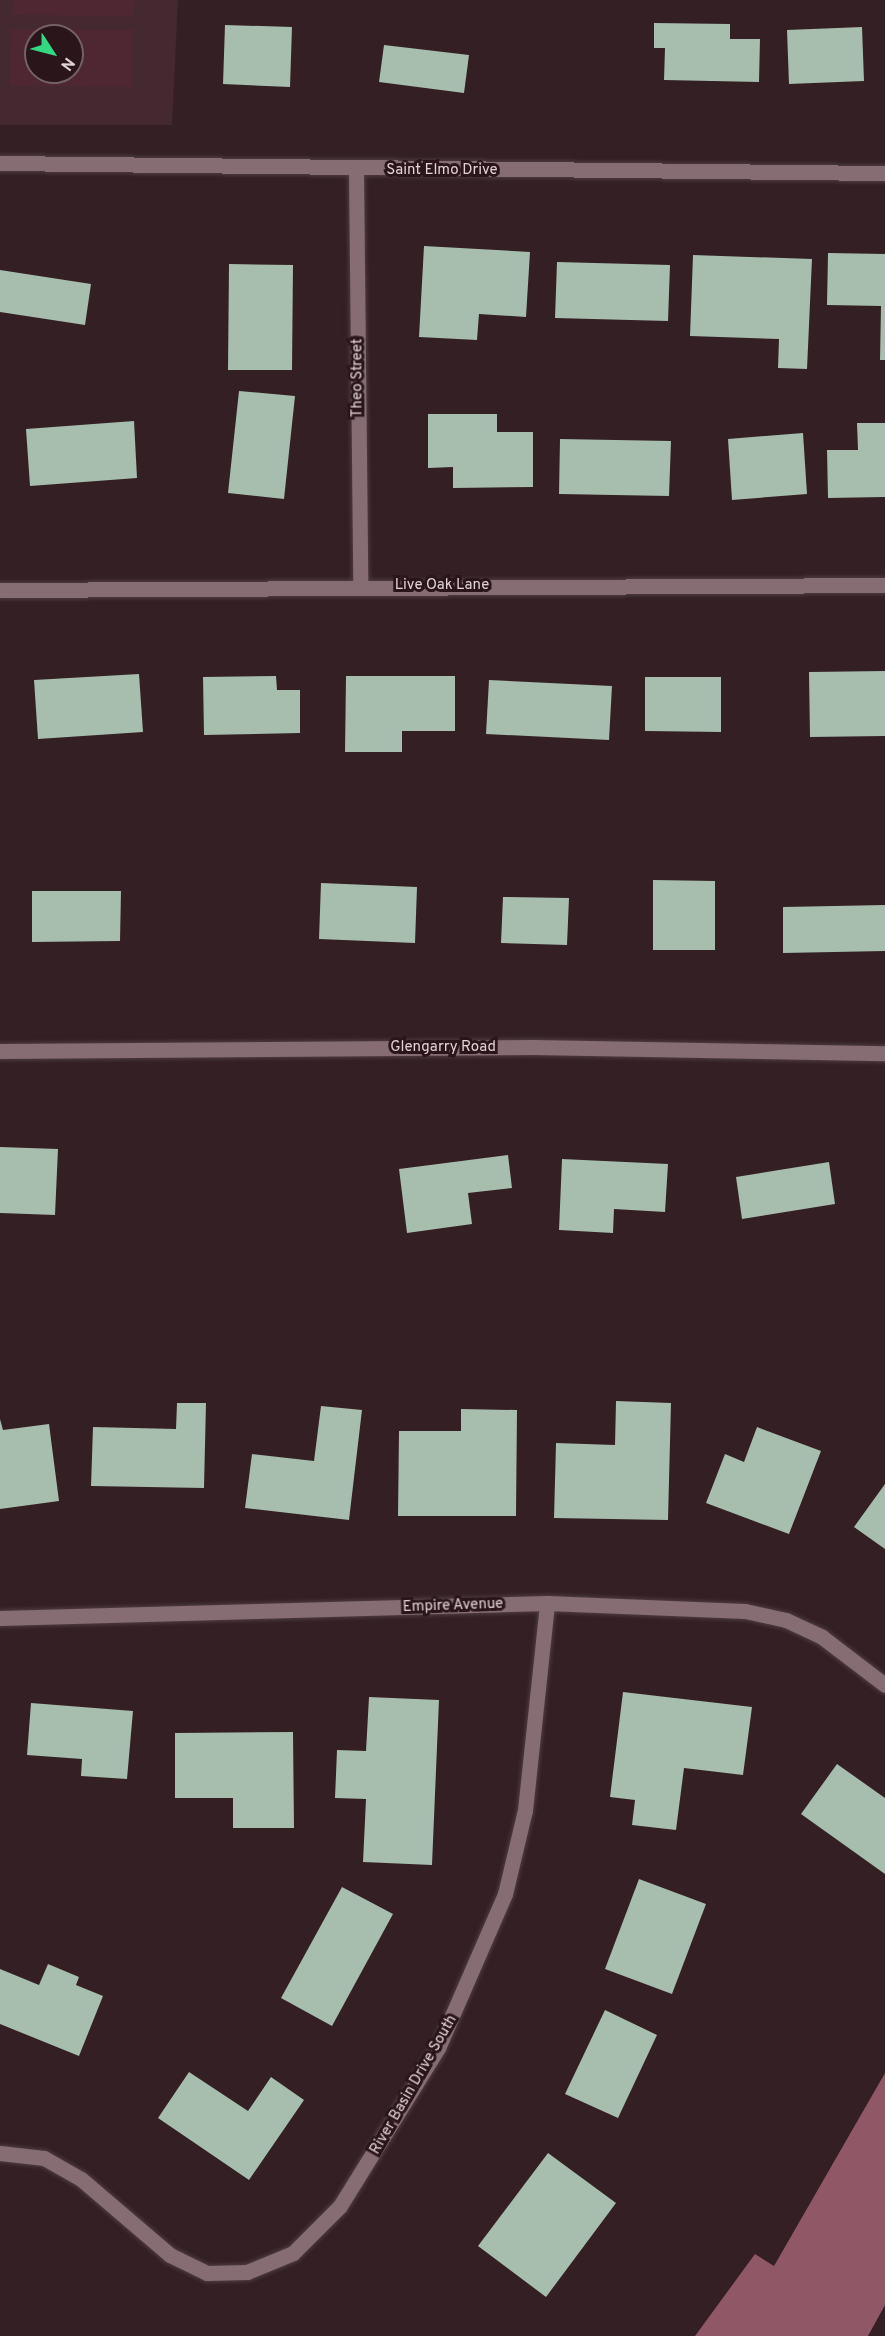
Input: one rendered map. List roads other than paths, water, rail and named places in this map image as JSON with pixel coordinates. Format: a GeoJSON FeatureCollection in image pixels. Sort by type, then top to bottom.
{"type":"FeatureCollection","features":[{"type":"Feature","properties":{"kind":"street","name":"Saint Elmo Drive"},"geometry":{"type":"LineString","coordinates":[[0,163],[356,170],[885,173]]}},
{"type":"Feature","properties":{"kind":"street","name":"Theo Street"},"geometry":{"type":"LineString","coordinates":[[356,170],[360,586]]}},
{"type":"Feature","properties":{"kind":"street","name":"Live Oak Lane"},"geometry":{"type":"LineString","coordinates":[[0,590],[360,586],[885,585]]}},
{"type":"Feature","properties":{"kind":"street","name":"Glengarry Road"},"geometry":{"type":"LineString","coordinates":[[0,1051],[533,1047],[885,1053]]}},
{"type":"Feature","properties":{"kind":"street","name":"Empire Avenue"},"geometry":{"type":"LineString","coordinates":[[0,1618],[547,1603],[745,1611],[786,1620],[822,1637],[885,1684]]}},
{"type":"Feature","properties":{"kind":"street","name":"River Basin Drive South"},"geometry":{"type":"LineString","coordinates":[[0,2153],[44,2158],[81,2179],[170,2254],[207,2272],[247,2272],[293,2253],[340,2206],[438,2048],[504,1894],[525,1810],[547,1603]]}}]}
